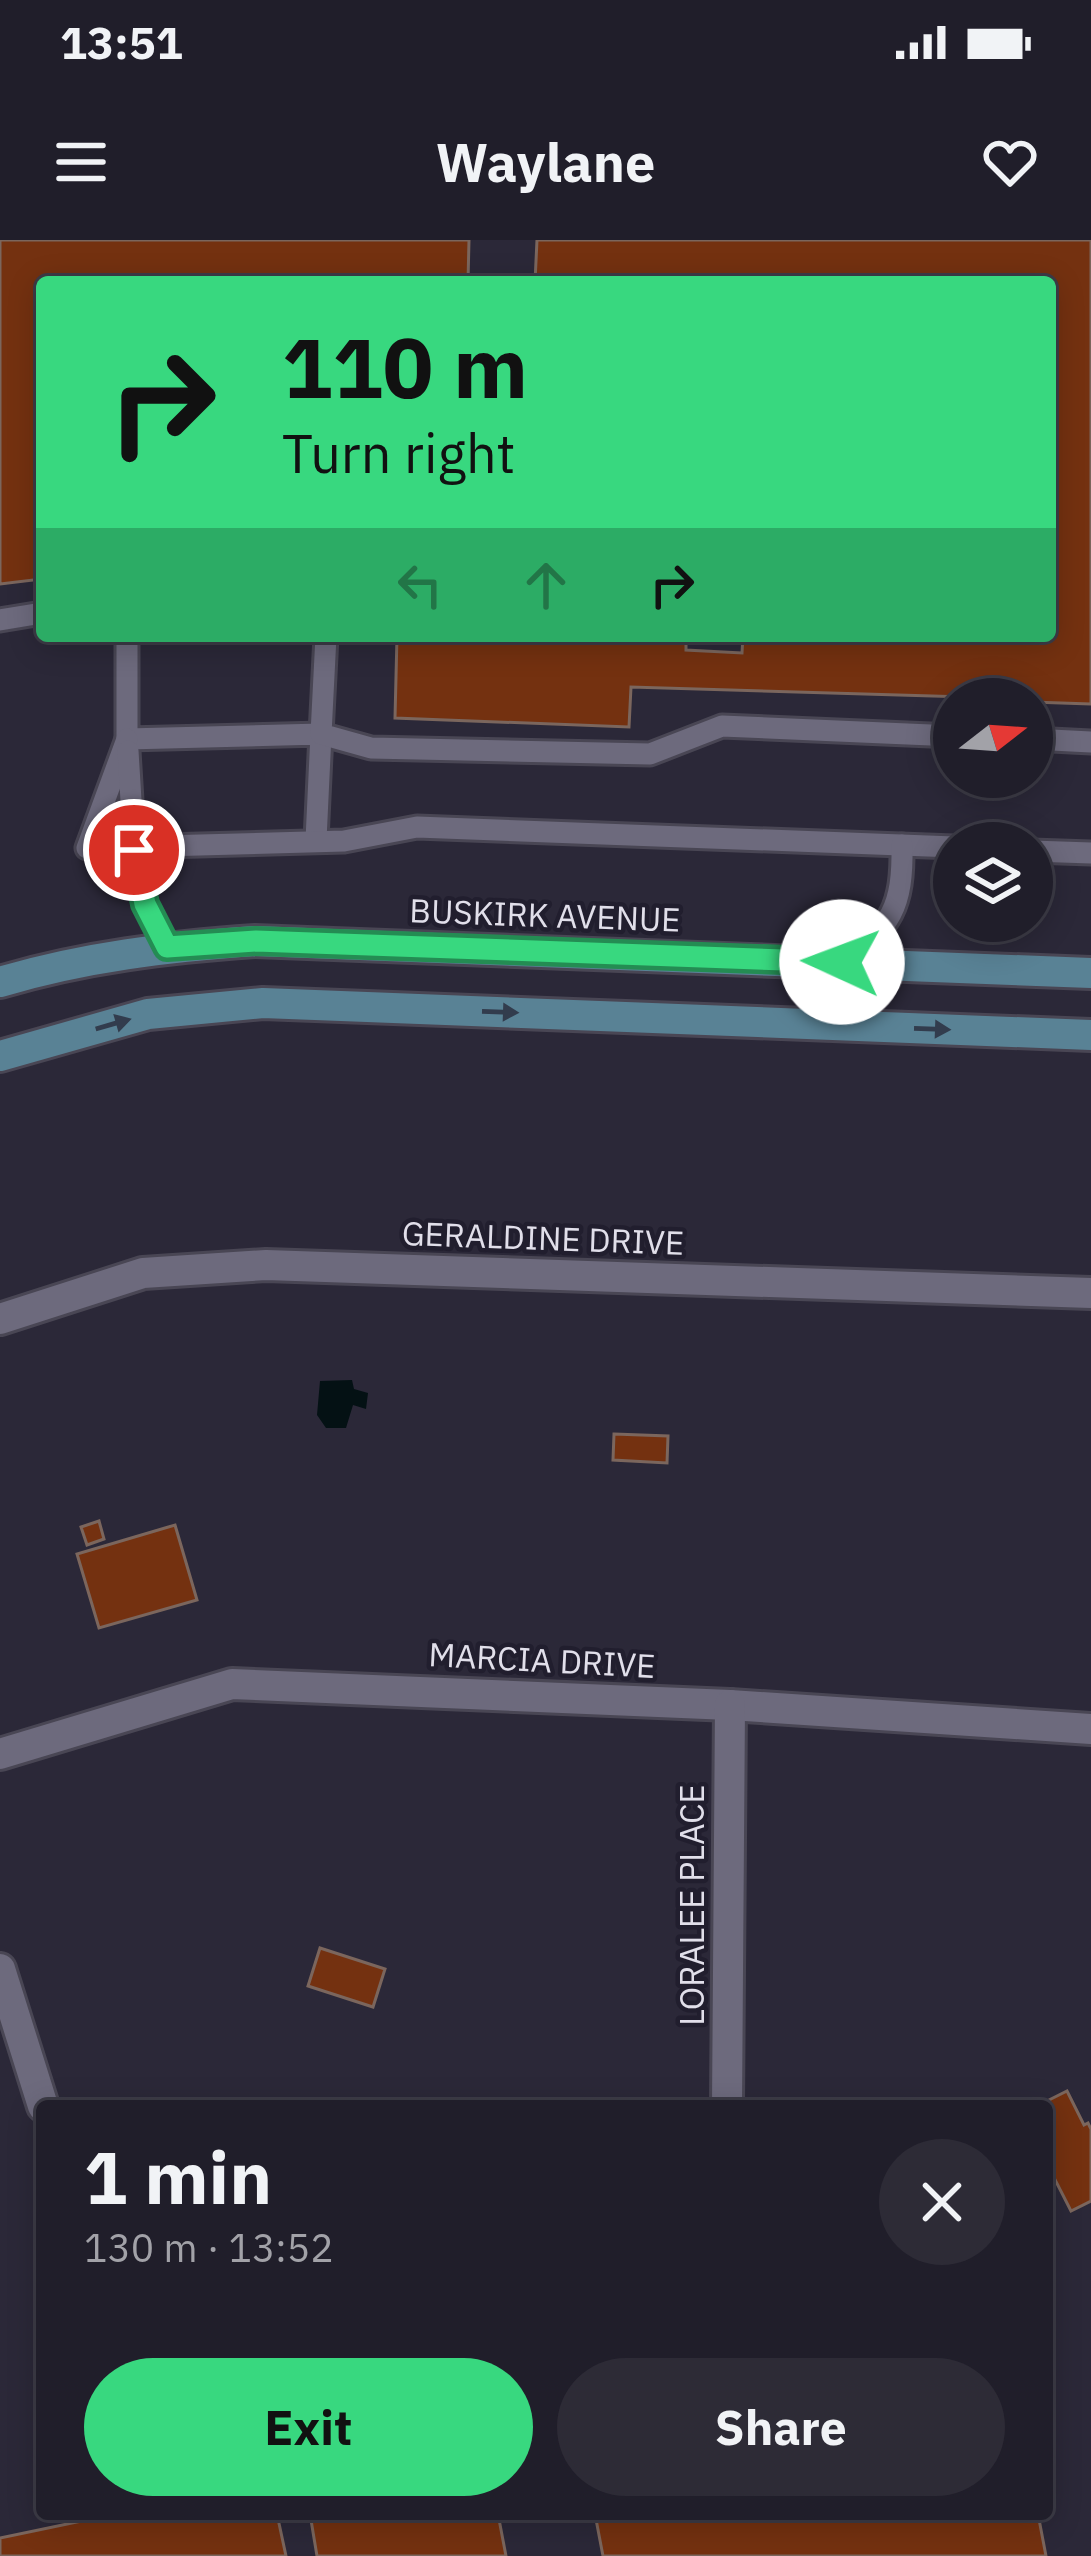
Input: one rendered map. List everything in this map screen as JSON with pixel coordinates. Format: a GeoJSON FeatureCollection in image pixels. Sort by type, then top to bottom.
{"type":"FeatureCollection","features":[{"type":"Feature","properties":{"kind":"main road","name":"BUSKIRK AVENUE"},"geometry":{"type":"LineString","coordinates":[[0,982],[55,966],[167,947],[256,941],[1091,973]]}},
{"type":"Feature","properties":{"kind":"main road"},"geometry":{"type":"LineString","coordinates":[[0,1056],[148,1014],[262,1003],[1091,1035]]}},
{"type":"Feature","properties":{"kind":"street","name":"GERALDINE DRIVE"},"geometry":{"type":"LineString","coordinates":[[0,1318],[143,1273],[266,1265],[1091,1293]]}},
{"type":"Feature","properties":{"kind":"street","name":"MARCIA DRIVE"},"geometry":{"type":"LineString","coordinates":[[0,1754],[232,1684],[730,1705],[1091,1729]]}},
{"type":"Feature","properties":{"kind":"street","name":"LORALEE PLACE"},"geometry":{"type":"LineString","coordinates":[[727,2100],[730,1705]]}},
{"type":"Feature","properties":{"kind":"street"},"geometry":{"type":"LineString","coordinates":[[0,1969],[42,2100]]}},
{"type":"Feature","properties":{"kind":"lane"},"geometry":{"type":"LineString","coordinates":[[0,620],[36,614]]}},
{"type":"Feature","properties":{"kind":"lane"},"geometry":{"type":"LineString","coordinates":[[127,642],[134,850],[145,904],[167,947]]}},
{"type":"Feature","properties":{"kind":"lane"},"geometry":{"type":"LineString","coordinates":[[316,840],[326,642]]}},
{"type":"Feature","properties":{"kind":"lane"},"geometry":{"type":"LineString","coordinates":[[127,739],[321,734],[371,748],[650,754],[722,726],[933,735]]}},
{"type":"Feature","properties":{"kind":"lane"},"geometry":{"type":"LineString","coordinates":[[127,739],[88,848],[344,841],[417,827],[933,847]]}},
{"type":"Feature","properties":{"kind":"lane"},"geometry":{"type":"LineString","coordinates":[[1053,740],[1091,742]]}},
{"type":"Feature","properties":{"kind":"lane"},"geometry":{"type":"LineString","coordinates":[[842,962],[878,937],[903,890],[902,845]]}},
{"type":"Feature","properties":{"kind":"lane"},"geometry":{"type":"LineString","coordinates":[[1053,852],[1091,854]]}},
{"type":"Feature","properties":{"kind":"shaded area"},"geometry":{"type":"Polygon","coordinates":[[[352,1380],[354,1389],[368,1393],[366,1409],[353,1405],[346,1428],[326,1428],[317,1415],[320,1381],[352,1380]]]}},
{"type":"Feature","properties":{"kind":"building"},"geometry":{"type":"Polygon","coordinates":[[[0,240],[469,240],[468,276],[36,276],[36,580],[0,584],[0,240]]]}},
{"type":"Feature","properties":{"kind":"building"},"geometry":{"type":"Polygon","coordinates":[[[537,240],[1091,240],[1091,704],[1053,703],[1053,678],[933,678],[933,696],[631,687],[629,727],[395,718],[397,642],[686,642],[686,650],[742,653],[743,642],[1056,642],[1056,276],[535,276],[537,240]]]}},
{"type":"Feature","properties":{"kind":"building"},"geometry":{"type":"Polygon","coordinates":[[[614,1434],[668,1436],[667,1463],[613,1460],[614,1434]]]}},
{"type":"Feature","properties":{"kind":"building"},"geometry":{"type":"Polygon","coordinates":[[[99,1521],[104,1539],[87,1545],[81,1527],[99,1521]]]}},
{"type":"Feature","properties":{"kind":"building"},"geometry":{"type":"Polygon","coordinates":[[[175,1525],[197,1600],[99,1628],[77,1554],[175,1525]]]}},
{"type":"Feature","properties":{"kind":"building"},"geometry":{"type":"Polygon","coordinates":[[[320,1948],[385,1969],[373,2007],[308,1986],[320,1948]]]}},
{"type":"Feature","properties":{"kind":"building"},"geometry":{"type":"Polygon","coordinates":[[[1067,2091],[1084,2125],[1088,2123],[1091,2129],[1091,2201],[1071,2211],[1053,2176],[1053,2100],[1049,2100],[1067,2091]]]}},
{"type":"Feature","properties":{"kind":"building"},"geometry":{"type":"Polygon","coordinates":[[[86,2520],[278,2520],[286,2556],[0,2556],[0,2538],[86,2520]]]}},
{"type":"Feature","properties":{"kind":"building"},"geometry":{"type":"Polygon","coordinates":[[[311,2520],[499,2520],[506,2556],[317,2556],[311,2520]]]}},
{"type":"Feature","properties":{"kind":"building"},"geometry":{"type":"Polygon","coordinates":[[[596,2520],[1039,2520],[1046,2556],[603,2556],[596,2520]]]}},
{"type":"Feature","properties":{"kind":"route"},"geometry":{"type":"LineString","coordinates":[[134,850],[145,904],[167,947],[256,941],[842,962]]}}]}
